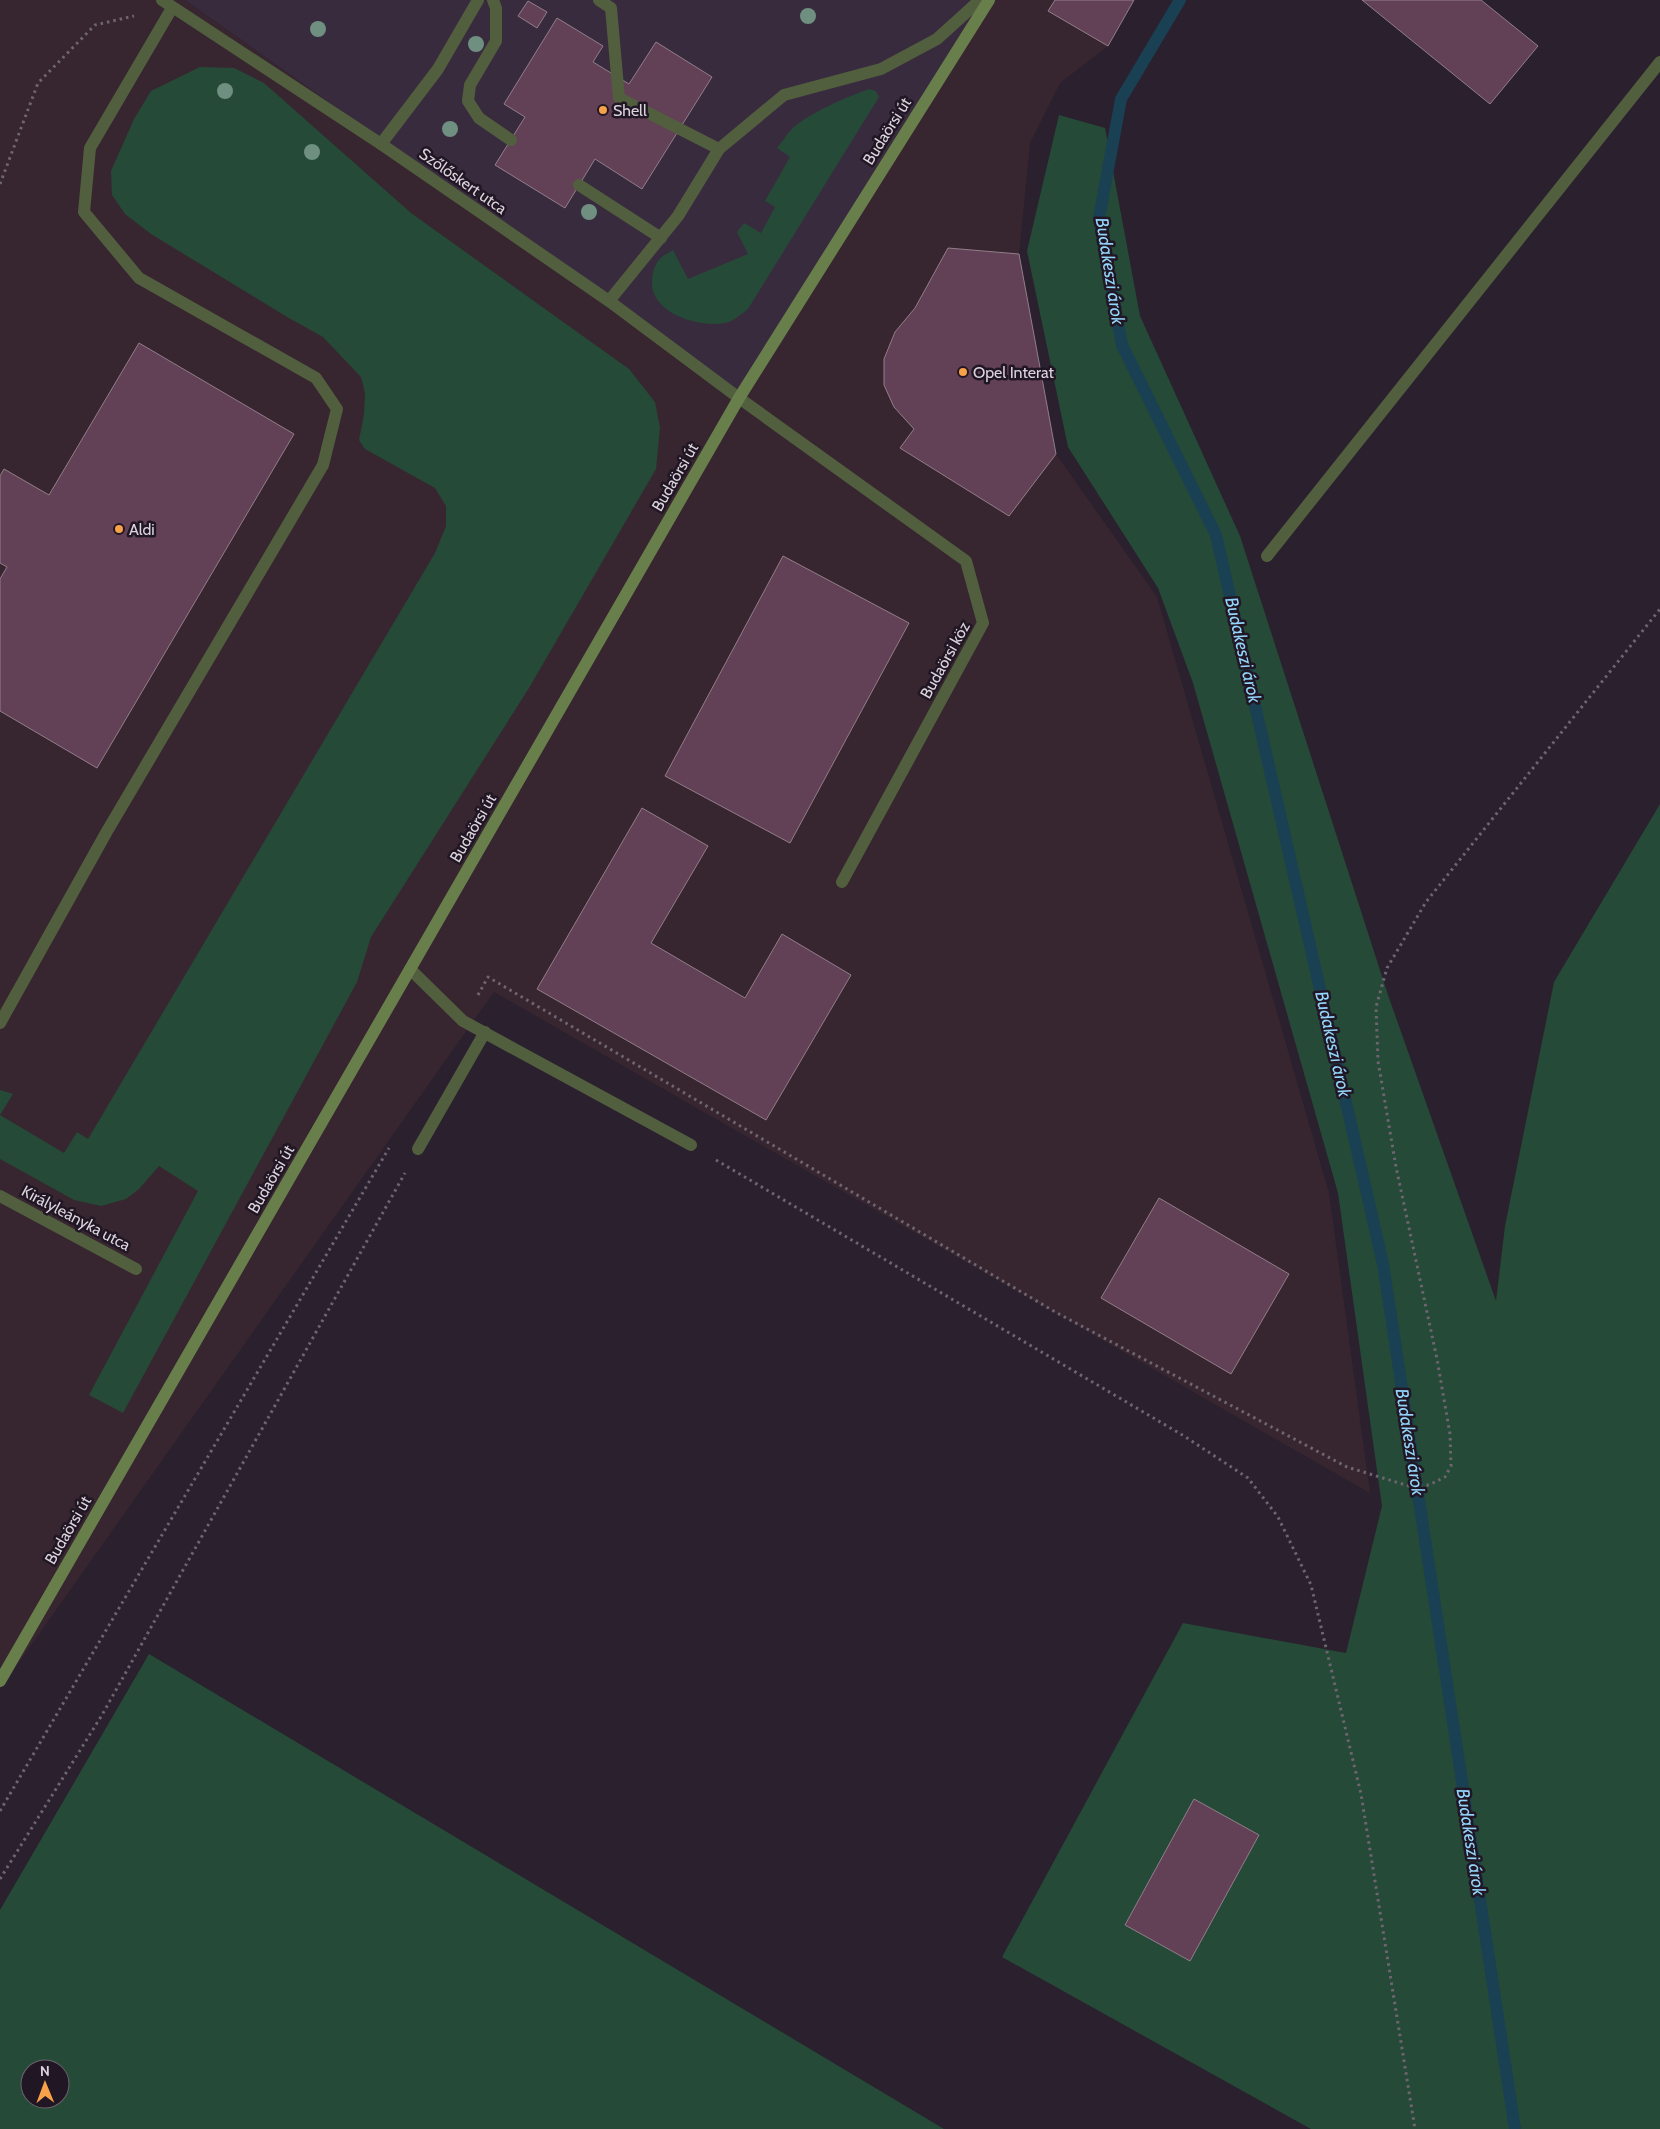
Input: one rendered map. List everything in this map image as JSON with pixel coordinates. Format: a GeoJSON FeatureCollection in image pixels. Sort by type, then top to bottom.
{"type":"FeatureCollection","features":[{"type":"Feature","properties":{"kind":"main road","name":"Budaörsi út"},"geometry":{"type":"LineString","coordinates":[[0,1681],[738,398],[989,0]]}},
{"type":"Feature","properties":{"kind":"street"},"geometry":{"type":"LineString","coordinates":[[381,144],[438,69],[478,0]]}},
{"type":"Feature","properties":{"kind":"street"},"geometry":{"type":"LineString","coordinates":[[493,0],[496,8],[496,41],[470,85],[468,101],[479,118],[511,140]]}},
{"type":"Feature","properties":{"kind":"street"},"geometry":{"type":"LineString","coordinates":[[599,0],[611,8],[619,98],[719,149]]}},
{"type":"Feature","properties":{"kind":"street"},"geometry":{"type":"LineString","coordinates":[[609,301],[678,216],[719,149],[784,94],[881,70],[937,40],[980,0]]}},
{"type":"Feature","properties":{"kind":"street"},"geometry":{"type":"LineString","coordinates":[[0,1023],[106,833],[323,465],[337,408],[316,378],[139,278],[84,212],[90,148],[171,3]]}},
{"type":"Feature","properties":{"kind":"street","name":"Szőlőskert utca"},"geometry":{"type":"LineString","coordinates":[[171,3],[381,144],[609,301],[738,398]]}},
{"type":"Feature","properties":{"kind":"street"},"geometry":{"type":"LineString","coordinates":[[1267,556],[1660,62]]}},
{"type":"Feature","properties":{"kind":"street"},"geometry":{"type":"LineString","coordinates":[[579,185],[660,238]]}},
{"type":"Feature","properties":{"kind":"street","name":"Budaörsi köz"},"geometry":{"type":"LineString","coordinates":[[738,398],[966,561],[983,623],[842,882]]}},
{"type":"Feature","properties":{"kind":"street"},"geometry":{"type":"LineString","coordinates":[[410,969],[463,1021],[691,1145]]}},
{"type":"Feature","properties":{"kind":"street"},"geometry":{"type":"LineString","coordinates":[[418,1149],[484,1032]]}},
{"type":"Feature","properties":{"kind":"street","name":"Királyleányka utca"},"geometry":{"type":"LineString","coordinates":[[0,1196],[136,1269]]}},
{"type":"Feature","properties":{"kind":"path"},"geometry":{"type":"LineString","coordinates":[[0,184],[38,83],[95,25],[171,3]]}},
{"type":"Feature","properties":{"kind":"path"},"geometry":{"type":"LineString","coordinates":[[463,1021],[488,977],[1057,1313],[1347,1467],[1409,1486],[1430,1485],[1445,1477],[1451,1466],[1450,1434],[1437,1359],[1391,1138],[1378,1061],[1376,1007],[1387,968],[1426,902],[1660,609]]}},
{"type":"Feature","properties":{"kind":"path"},"geometry":{"type":"LineString","coordinates":[[0,1811],[393,1141]]}},
{"type":"Feature","properties":{"kind":"path"},"geometry":{"type":"LineString","coordinates":[[691,1145],[1184,1436],[1248,1478],[1278,1517],[1311,1585],[1361,1794],[1415,2129]]}},
{"type":"Feature","properties":{"kind":"path"},"geometry":{"type":"LineString","coordinates":[[0,1879],[102,1716],[418,1149]]}},
{"type":"Feature","properties":{"kind":"shaded area"},"geometry":{"type":"Polygon","coordinates":[[[0,0],[185,0],[731,388],[989,0],[1134,0],[1108,46],[1060,83],[1030,143],[1019,254],[1056,454],[1157,597],[1329,1193],[1370,1493],[494,992],[0,1689],[0,0]]]}},
{"type":"Feature","properties":{"kind":"shaded area"},"geometry":{"type":"Polygon","coordinates":[[[185,0],[989,0],[739,398],[731,387],[185,0]]]}},
{"type":"Feature","properties":{"kind":"green space"},"geometry":{"type":"Polygon","coordinates":[[[200,67],[234,68],[264,83],[411,213],[629,369],[655,402],[660,428],[656,469],[529,688],[371,937],[357,982],[123,1413],[89,1395],[198,1191],[159,1166],[139,1189],[126,1199],[101,1206],[74,1200],[0,1159],[0,1115],[64,1153],[77,1132],[88,1139],[435,553],[446,526],[446,506],[435,488],[365,449],[359,440],[364,414],[365,393],[361,377],[323,337],[151,234],[125,214],[112,195],[111,171],[134,119],[151,91],[200,67]]]}},
{"type":"Feature","properties":{"kind":"green space"},"geometry":{"type":"Polygon","coordinates":[[[869,89],[876,91],[879,97],[748,309],[737,318],[725,323],[702,323],[677,316],[658,301],[653,292],[653,271],[661,258],[673,250],[688,279],[748,254],[737,232],[744,223],[761,233],[775,207],[765,201],[790,157],[777,148],[792,128],[812,114],[869,89]]]}},
{"type":"Feature","properties":{"kind":"green space"},"geometry":{"type":"Polygon","coordinates":[[[1059,115],[1105,128],[1140,316],[1240,536],[1388,995],[1496,1301],[1505,1226],[1554,982],[1660,804],[1660,2129],[1311,2129],[1002,1957],[1183,1623],[1346,1653],[1382,1506],[1338,1193],[1193,683],[1158,588],[1068,447],[1027,251],[1059,115]]]}},
{"type":"Feature","properties":{"kind":"green space"},"geometry":{"type":"Polygon","coordinates":[[[0,1090],[13,1094],[0,1115],[0,1090]]]}},
{"type":"Feature","properties":{"kind":"green space"},"geometry":{"type":"Polygon","coordinates":[[[149,1654],[944,2129],[0,2129],[0,1910],[149,1654]]]}},
{"type":"Feature","properties":{"kind":"building"},"geometry":{"type":"Polygon","coordinates":[[[1055,0],[1134,0],[1108,46],[1048,11],[1055,0]]]}},
{"type":"Feature","properties":{"kind":"building"},"geometry":{"type":"Polygon","coordinates":[[[1362,0],[1481,0],[1538,46],[1490,104],[1362,0]]]}},
{"type":"Feature","properties":{"kind":"building"},"geometry":{"type":"Polygon","coordinates":[[[528,1],[547,12],[537,28],[518,16],[528,1]]]}},
{"type":"Feature","properties":{"kind":"building","name":"Shell"},"geometry":{"type":"Polygon","coordinates":[[[557,18],[603,46],[593,62],[629,84],[656,42],[712,77],[642,189],[595,159],[565,208],[495,165],[525,117],[504,104],[557,18]]]}},
{"type":"Feature","properties":{"kind":"building","name":"Opel Interat"},"geometry":{"type":"Polygon","coordinates":[[[948,248],[1019,254],[1056,454],[1009,516],[900,448],[914,429],[894,407],[884,385],[884,359],[895,332],[915,308],[948,248]]]}},
{"type":"Feature","properties":{"kind":"building","name":"Aldi"},"geometry":{"type":"Polygon","coordinates":[[[139,343],[294,434],[97,768],[0,711],[0,579],[7,567],[0,563],[0,476],[4,469],[49,495],[139,343]]]}},
{"type":"Feature","properties":{"kind":"building"},"geometry":{"type":"Polygon","coordinates":[[[783,556],[909,623],[790,843],[665,776],[783,556]]]}},
{"type":"Feature","properties":{"kind":"building"},"geometry":{"type":"Polygon","coordinates":[[[642,808],[708,846],[651,943],[745,998],[782,934],[851,975],[766,1120],[537,989],[642,808]]]}},
{"type":"Feature","properties":{"kind":"building"},"geometry":{"type":"Polygon","coordinates":[[[1159,1198],[1289,1274],[1231,1374],[1101,1298],[1159,1198]]]}},
{"type":"Feature","properties":{"kind":"building"},"geometry":{"type":"Polygon","coordinates":[[[1194,1799],[1259,1835],[1190,1961],[1125,1925],[1194,1799]]]}},
{"type":"Feature","properties":{"kind":"waterway","name":"Budakeszi árok"},"geometry":{"type":"LineString","coordinates":[[1180,0],[1121,99],[1099,218],[1122,345],[1216,535],[1383,1264],[1515,2129]]}},
{"type":"Feature","properties":{"kind":"place","name":"Shell"},"geometry":{"type":"Point","coordinates":[603,110]}},
{"type":"Feature","properties":{"kind":"place","name":"Opel Interat"},"geometry":{"type":"Point","coordinates":[963,372]}},
{"type":"Feature","properties":{"kind":"place","name":"Aldi"},"geometry":{"type":"Point","coordinates":[119,529]}}]}
